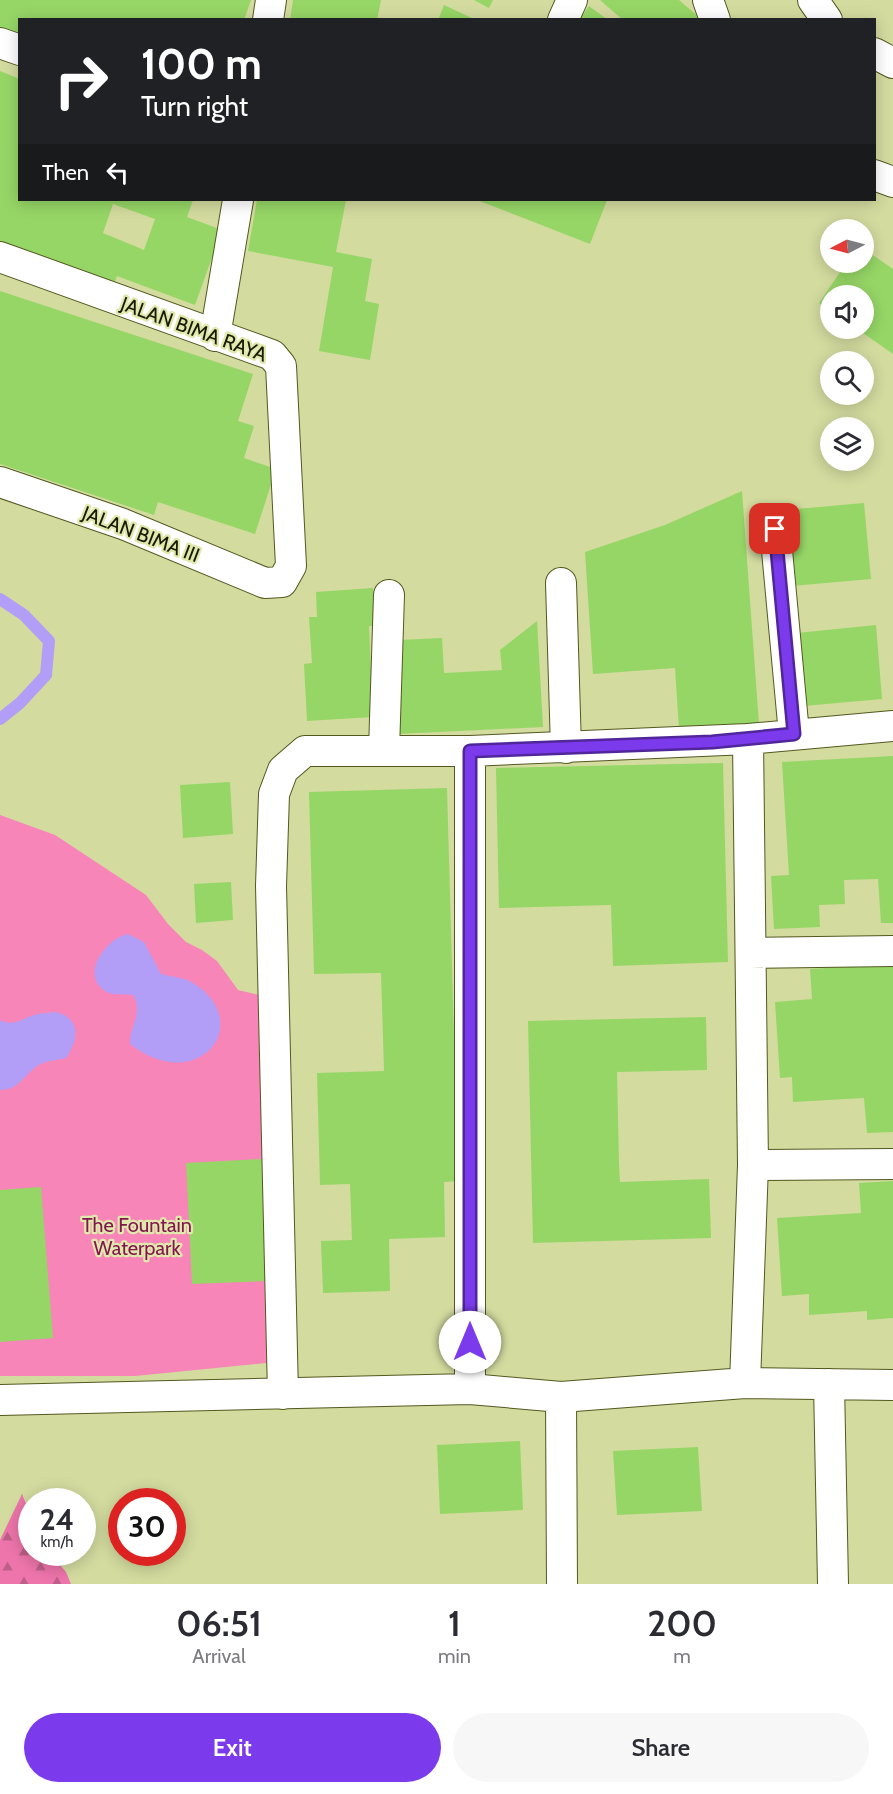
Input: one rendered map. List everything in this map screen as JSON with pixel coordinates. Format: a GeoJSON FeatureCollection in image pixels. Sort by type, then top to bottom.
{"type":"FeatureCollection","features":[{"type":"Feature","properties":{"kind":"street"},"geometry":{"type":"LineString","coordinates":[[268,18],[271,0]]}},
{"type":"Feature","properties":{"kind":"street"},"geometry":{"type":"LineString","coordinates":[[564,18],[572,0]]}},
{"type":"Feature","properties":{"kind":"street"},"geometry":{"type":"LineString","coordinates":[[708,0],[714,18]]}},
{"type":"Feature","properties":{"kind":"street"},"geometry":{"type":"LineString","coordinates":[[813,0],[826,18]]}},
{"type":"Feature","properties":{"kind":"street"},"geometry":{"type":"LineString","coordinates":[[0,43],[18,49]]}},
{"type":"Feature","properties":{"kind":"street"},"geometry":{"type":"LineString","coordinates":[[876,54],[893,63]]}},
{"type":"Feature","properties":{"kind":"street"},"geometry":{"type":"LineString","coordinates":[[876,176],[893,182]]}},
{"type":"Feature","properties":{"kind":"street"},"geometry":{"type":"LineString","coordinates":[[215,336],[238,201]]}},
{"type":"Feature","properties":{"kind":"street","name":"JALAN BIMA RAYA"},"geometry":{"type":"LineString","coordinates":[[0,257],[272,356],[281,366],[291,566],[282,582]]}},
{"type":"Feature","properties":{"kind":"street","name":"JALAN BIMA III"},"geometry":{"type":"LineString","coordinates":[[0,482],[123,524],[265,583],[282,582]]}},
{"type":"Feature","properties":{"kind":"street"},"geometry":{"type":"LineString","coordinates":[[775,529],[794,734]]}},
{"type":"Feature","properties":{"kind":"street"},"geometry":{"type":"LineString","coordinates":[[561,583],[566,748]]}},
{"type":"Feature","properties":{"kind":"street"},"geometry":{"type":"LineString","coordinates":[[384,750],[389,595]]}},
{"type":"Feature","properties":{"kind":"street"},"geometry":{"type":"LineString","coordinates":[[283,1395],[271,886],[274,794],[283,770],[305,751],[470,751],[566,748],[748,739],[893,726]]}},
{"type":"Feature","properties":{"kind":"street"},"geometry":{"type":"LineString","coordinates":[[745,1383],[753,1165],[748,739]]}},
{"type":"Feature","properties":{"kind":"street"},"geometry":{"type":"LineString","coordinates":[[470,751],[470,1389]]}},
{"type":"Feature","properties":{"kind":"street"},"geometry":{"type":"LineString","coordinates":[[751,953],[893,951]]}},
{"type":"Feature","properties":{"kind":"street"},"geometry":{"type":"LineString","coordinates":[[753,1165],[893,1164]]}},
{"type":"Feature","properties":{"kind":"street"},"geometry":{"type":"LineString","coordinates":[[0,1400],[470,1389],[561,1397],[745,1383],[893,1385]]}},
{"type":"Feature","properties":{"kind":"street"},"geometry":{"type":"LineString","coordinates":[[829,1384],[833,1584]]}},
{"type":"Feature","properties":{"kind":"street"},"geometry":{"type":"LineString","coordinates":[[561,1397],[562,1584]]}},
{"type":"Feature","properties":{"kind":"green space","name":"The Fountain Waterpark"},"geometry":{"type":"Polygon","coordinates":[[[0,815],[55,835],[146,895],[168,924],[186,942],[217,961],[238,990],[263,996],[276,1362],[135,1376],[0,1376],[0,815]]]}},
{"type":"Feature","properties":{"kind":"green space"},"geometry":{"type":"Polygon","coordinates":[[[18,1502],[18,1566],[61,1566],[71,1584],[0,1584],[0,1540],[18,1502]]]}},
{"type":"Feature","properties":{"kind":"shaded area"},"geometry":{"type":"Polygon","coordinates":[[[128,934],[144,942],[161,974],[182,978],[193,983],[211,999],[220,1017],[219,1034],[211,1048],[197,1059],[178,1062],[155,1058],[130,1044],[137,1013],[133,995],[108,993],[98,984],[95,975],[95,967],[105,949],[112,942],[128,934]]]}},
{"type":"Feature","properties":{"kind":"shaded area"},"geometry":{"type":"Polygon","coordinates":[[[55,1012],[70,1019],[75,1030],[73,1044],[66,1058],[40,1064],[12,1088],[0,1090],[0,1020],[13,1023],[34,1015],[55,1012]]]}},
{"type":"Feature","properties":{"kind":"building"},"geometry":{"type":"Polygon","coordinates":[[[0,0],[251,0],[245,18],[18,18],[18,34],[0,28],[0,0]]]}},
{"type":"Feature","properties":{"kind":"building"},"geometry":{"type":"Polygon","coordinates":[[[293,0],[381,0],[377,18],[290,18],[293,0]]]}},
{"type":"Feature","properties":{"kind":"building"},"geometry":{"type":"Polygon","coordinates":[[[474,0],[493,0],[489,8],[474,0]]]}},
{"type":"Feature","properties":{"kind":"building"},"geometry":{"type":"Polygon","coordinates":[[[600,0],[679,0],[700,18],[621,18],[600,0]]]}},
{"type":"Feature","properties":{"kind":"building"},"geometry":{"type":"Polygon","coordinates":[[[444,5],[472,18],[439,18],[444,5]]]}},
{"type":"Feature","properties":{"kind":"building"},"geometry":{"type":"Polygon","coordinates":[[[589,6],[605,18],[580,18],[589,6]]]}},
{"type":"Feature","properties":{"kind":"building"},"geometry":{"type":"Polygon","coordinates":[[[0,71],[18,78],[18,201],[193,201],[187,217],[222,230],[195,305],[117,276],[113,288],[0,246],[0,71]],[[113,204],[103,233],[144,250],[155,219],[113,204]]]}},
{"type":"Feature","properties":{"kind":"building"},"geometry":{"type":"Polygon","coordinates":[[[257,201],[346,201],[336,252],[372,259],[365,301],[379,304],[370,360],[319,351],[333,267],[248,251],[257,201]]]}},
{"type":"Feature","properties":{"kind":"building"},"geometry":{"type":"Polygon","coordinates":[[[480,201],[607,201],[590,244],[480,201]]]}},
{"type":"Feature","properties":{"kind":"building"},"geometry":{"type":"Polygon","coordinates":[[[874,256],[893,269],[893,354],[872,339],[874,339],[874,285],[831,285],[839,273],[874,273],[874,256]]]}},
{"type":"Feature","properties":{"kind":"building"},"geometry":{"type":"Polygon","coordinates":[[[0,291],[253,374],[238,421],[254,426],[244,458],[276,469],[255,534],[158,502],[154,515],[0,464],[0,291]]]}},
{"type":"Feature","properties":{"kind":"building"},"geometry":{"type":"Polygon","coordinates":[[[742,491],[759,724],[679,729],[675,668],[593,674],[585,552],[665,525],[742,491]]]}},
{"type":"Feature","properties":{"kind":"building"},"geometry":{"type":"Polygon","coordinates":[[[864,503],[871,579],[792,586],[785,510],[864,503]]]}},
{"type":"Feature","properties":{"kind":"building"},"geometry":{"type":"Polygon","coordinates":[[[373,588],[375,626],[369,626],[373,717],[307,721],[304,664],[312,663],[309,617],[317,617],[316,592],[373,588]]]}},
{"type":"Feature","properties":{"kind":"building"},"geometry":{"type":"Polygon","coordinates":[[[537,621],[543,727],[398,734],[395,676],[402,676],[400,640],[442,638],[444,673],[502,670],[500,650],[537,621]]]}},
{"type":"Feature","properties":{"kind":"building"},"geometry":{"type":"Polygon","coordinates":[[[876,625],[882,699],[804,706],[797,633],[876,625]]]}},
{"type":"Feature","properties":{"kind":"building"},"geometry":{"type":"Polygon","coordinates":[[[893,756],[893,923],[881,923],[878,879],[844,880],[845,904],[819,905],[820,927],[774,929],[771,876],[789,875],[782,762],[893,756]]]}},
{"type":"Feature","properties":{"kind":"building"},"geometry":{"type":"Polygon","coordinates":[[[723,763],[728,962],[613,966],[611,905],[499,908],[496,768],[723,763]]]}},
{"type":"Feature","properties":{"kind":"building"},"geometry":{"type":"Polygon","coordinates":[[[230,782],[233,834],[183,838],[180,785],[230,782]]]}},
{"type":"Feature","properties":{"kind":"building"},"geometry":{"type":"Polygon","coordinates":[[[447,788],[458,1181],[444,1182],[445,1237],[389,1239],[390,1291],[323,1293],[321,1241],[352,1240],[350,1184],[320,1185],[317,1073],[384,1071],[381,973],[314,974],[309,792],[447,788]]]}},
{"type":"Feature","properties":{"kind":"building"},"geometry":{"type":"Polygon","coordinates":[[[231,882],[233,920],[196,923],[194,884],[231,882]]]}},
{"type":"Feature","properties":{"kind":"building"},"geometry":{"type":"Polygon","coordinates":[[[893,964],[893,1132],[867,1133],[864,1098],[793,1102],[792,1077],[780,1078],[775,1002],[812,999],[810,969],[893,964]]]}},
{"type":"Feature","properties":{"kind":"building"},"geometry":{"type":"Polygon","coordinates":[[[706,1017],[707,1070],[617,1072],[619,1164],[620,1182],[709,1179],[711,1238],[533,1243],[528,1021],[706,1017]]]}},
{"type":"Feature","properties":{"kind":"building"},"geometry":{"type":"Polygon","coordinates":[[[262,1159],[267,1281],[192,1284],[186,1163],[262,1159]]]}},
{"type":"Feature","properties":{"kind":"building"},"geometry":{"type":"Polygon","coordinates":[[[893,1181],[893,1318],[867,1320],[867,1311],[809,1315],[809,1294],[782,1296],[777,1218],[861,1213],[859,1183],[893,1181]]]}},
{"type":"Feature","properties":{"kind":"building"},"geometry":{"type":"Polygon","coordinates":[[[41,1187],[53,1338],[0,1342],[0,1190],[41,1187]]]}},
{"type":"Feature","properties":{"kind":"building"},"geometry":{"type":"Polygon","coordinates":[[[520,1441],[523,1510],[440,1514],[437,1445],[520,1441]]]}},
{"type":"Feature","properties":{"kind":"building"},"geometry":{"type":"Polygon","coordinates":[[[698,1447],[702,1511],[617,1515],[613,1451],[698,1447]]]}},
{"type":"Feature","properties":{"kind":"waterway"},"geometry":{"type":"LineString","coordinates":[[0,599],[24,615],[49,641],[46,675],[20,703],[0,719]]}},
{"type":"Feature","properties":{"kind":"route"},"geometry":{"type":"LineString","coordinates":[[470,1342],[470,751],[712,742],[794,734],[775,529]]}}]}
